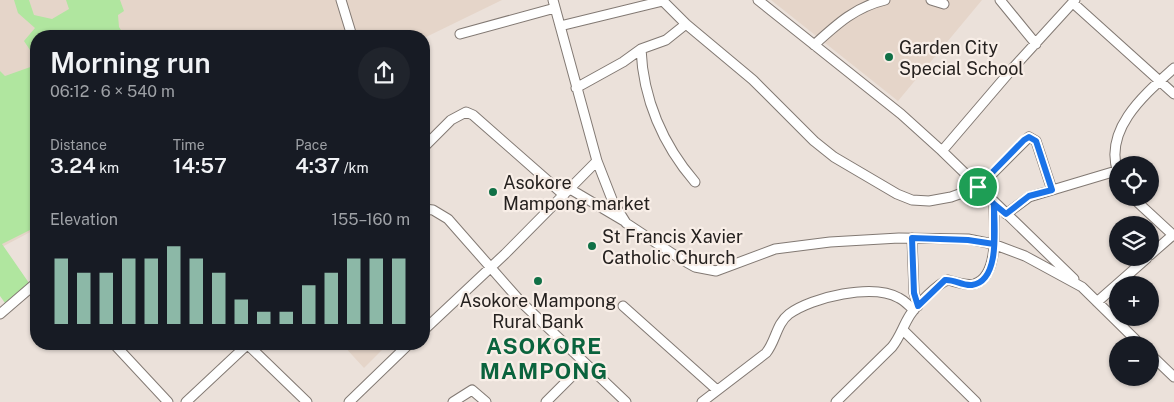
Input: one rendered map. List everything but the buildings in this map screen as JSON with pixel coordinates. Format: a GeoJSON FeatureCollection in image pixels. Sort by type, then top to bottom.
{"type":"FeatureCollection","features":[{"type":"Feature","properties":{"kind":"street"},"geometry":{"type":"LineString","coordinates":[[341,0],[350,30]]}},
{"type":"Feature","properties":{"kind":"street"},"geometry":{"type":"LineString","coordinates":[[560,26],[662,0],[686,24],[753,80],[814,141],[834,157],[897,194],[912,200],[929,201],[951,197],[978,187],[1029,137],[1036,141],[1052,190]]}},
{"type":"Feature","properties":{"kind":"street"},"geometry":{"type":"LineString","coordinates":[[758,0],[901,114],[942,151],[994,204],[1132,336]]}},
{"type":"Feature","properties":{"kind":"street"},"geometry":{"type":"LineString","coordinates":[[814,45],[841,20],[858,10],[885,0]]}},
{"type":"Feature","properties":{"kind":"street"},"geometry":{"type":"LineString","coordinates":[[931,0],[944,4]]}},
{"type":"Feature","properties":{"kind":"street"},"geometry":{"type":"LineString","coordinates":[[1000,0],[1036,44]]}},
{"type":"Feature","properties":{"kind":"street"},"geometry":{"type":"LineString","coordinates":[[942,151],[1074,1],[1174,94]]}},
{"type":"Feature","properties":{"kind":"street"},"geometry":{"type":"LineString","coordinates":[[460,34],[554,4],[597,161],[613,202],[626,223]]}},
{"type":"Feature","properties":{"kind":"street"},"geometry":{"type":"LineString","coordinates":[[576,88],[623,62],[641,49],[666,40],[686,24]]}},
{"type":"Feature","properties":{"kind":"street"},"geometry":{"type":"LineString","coordinates":[[641,49],[642,65],[660,131],[674,156],[695,182]]}},
{"type":"Feature","properties":{"kind":"street"},"geometry":{"type":"LineString","coordinates":[[1117,156],[1117,136],[1128,115],[1174,68]]}},
{"type":"Feature","properties":{"kind":"street"},"geometry":{"type":"LineString","coordinates":[[430,141],[451,120],[466,112],[473,115],[567,192],[626,223],[680,258],[708,271],[729,268],[755,256],[782,248],[830,242],[912,238],[968,240],[994,244],[1025,256],[1082,287]]}},
{"type":"Feature","properties":{"kind":"street"},"geometry":{"type":"LineString","coordinates":[[430,324],[491,267],[597,161]]}},
{"type":"Feature","properties":{"kind":"street"},"geometry":{"type":"LineString","coordinates":[[1006,214],[1029,196],[1109,174]]}},
{"type":"Feature","properties":{"kind":"street"},"geometry":{"type":"LineString","coordinates":[[836,402],[892,347],[916,308],[945,280],[963,284],[981,282],[988,276],[992,265],[994,244],[994,204]]}},
{"type":"Feature","properties":{"kind":"street"},"geometry":{"type":"LineString","coordinates":[[1141,206],[1173,236],[1159,248]]}},
{"type":"Feature","properties":{"kind":"street"},"geometry":{"type":"LineString","coordinates":[[430,210],[448,219],[520,302],[626,402]]}},
{"type":"Feature","properties":{"kind":"street"},"geometry":{"type":"LineString","coordinates":[[912,238],[916,308]]}},
{"type":"Feature","properties":{"kind":"street"},"geometry":{"type":"LineString","coordinates":[[1097,302],[1138,266]]}},
{"type":"Feature","properties":{"kind":"street"},"geometry":{"type":"LineString","coordinates":[[0,314],[30,288]]}},
{"type":"Feature","properties":{"kind":"street"},"geometry":{"type":"LineString","coordinates":[[702,402],[766,353],[774,343],[778,328],[789,314],[820,299],[842,294],[888,294],[916,308]]}},
{"type":"Feature","properties":{"kind":"street"},"geometry":{"type":"LineString","coordinates":[[623,306],[717,390]]}},
{"type":"Feature","properties":{"kind":"street"},"geometry":{"type":"LineString","coordinates":[[903,330],[976,402]]}},
{"type":"Feature","properties":{"kind":"street"},"geometry":{"type":"LineString","coordinates":[[120,350],[168,402]]}},
{"type":"Feature","properties":{"kind":"street"},"geometry":{"type":"LineString","coordinates":[[186,402],[242,350]]}},
{"type":"Feature","properties":{"kind":"street"},"geometry":{"type":"LineString","coordinates":[[254,350],[307,402]]}},
{"type":"Feature","properties":{"kind":"street"},"geometry":{"type":"LineString","coordinates":[[349,402],[402,350]]}},
{"type":"Feature","properties":{"kind":"street"},"geometry":{"type":"LineString","coordinates":[[546,402],[585,363]]}},
{"type":"Feature","properties":{"kind":"street"},"geometry":{"type":"LineString","coordinates":[[1159,363],[1174,377]]}},
{"type":"Feature","properties":{"kind":"street"},"geometry":{"type":"LineString","coordinates":[[452,402],[472,390],[486,402]]}},
{"type":"Feature","properties":{"kind":"shaded area"},"geometry":{"type":"Polygon","coordinates":[[[0,0],[502,0],[430,35],[430,30],[30,30],[30,232],[0,248],[0,0]]]}},
{"type":"Feature","properties":{"kind":"shaded area","name":"Garden City Special School"},"geometry":{"type":"Polygon","coordinates":[[[771,0],[982,0],[898,101],[771,0]]]}},
{"type":"Feature","properties":{"kind":"shaded area"},"geometry":{"type":"Polygon","coordinates":[[[348,350],[382,350],[364,368],[348,350]]]}},
{"type":"Feature","properties":{"kind":"green space"},"geometry":{"type":"Polygon","coordinates":[[[14,0],[29,0],[34,15],[52,19],[69,9],[66,0],[120,0],[124,11],[118,15],[121,30],[33,30],[35,28],[18,13],[14,0]]]}},
{"type":"Feature","properties":{"kind":"green space"},"geometry":{"type":"Polygon","coordinates":[[[30,34],[30,50],[24,41],[30,34]]]}},
{"type":"Feature","properties":{"kind":"green space"},"geometry":{"type":"Polygon","coordinates":[[[30,67],[30,230],[2,244],[29,283],[5,303],[0,296],[0,71],[5,76],[30,67]]]}},
{"type":"Feature","properties":{"kind":"place","name":"Garden City Special School"},"geometry":{"type":"Point","coordinates":[889,57]}},
{"type":"Feature","properties":{"kind":"place","name":"Asokore Mampong market"},"geometry":{"type":"Point","coordinates":[493,192]}},
{"type":"Feature","properties":{"kind":"place","name":"St Francis Xavier Catholic Church"},"geometry":{"type":"Point","coordinates":[592,246]}},
{"type":"Feature","properties":{"kind":"place","name":"Asokore Mampong Rural Bank"},"geometry":{"type":"Point","coordinates":[538,281]}},
{"type":"Feature","properties":{"kind":"district","name":"ASOKORE MAMPONG"},"geometry":{"type":"Point","coordinates":[544,358]}},
{"type":"Feature","properties":{"kind":"route"},"geometry":{"type":"LineString","coordinates":[[978,187],[994,204],[994,244],[968,240],[912,238],[914,293],[918,306],[945,280],[973,285],[981,282],[988,276],[992,265],[994,244],[994,204],[1006,214],[1029,196],[1052,190],[1048,171],[1036,141],[1029,137],[978,187]]}}]}
